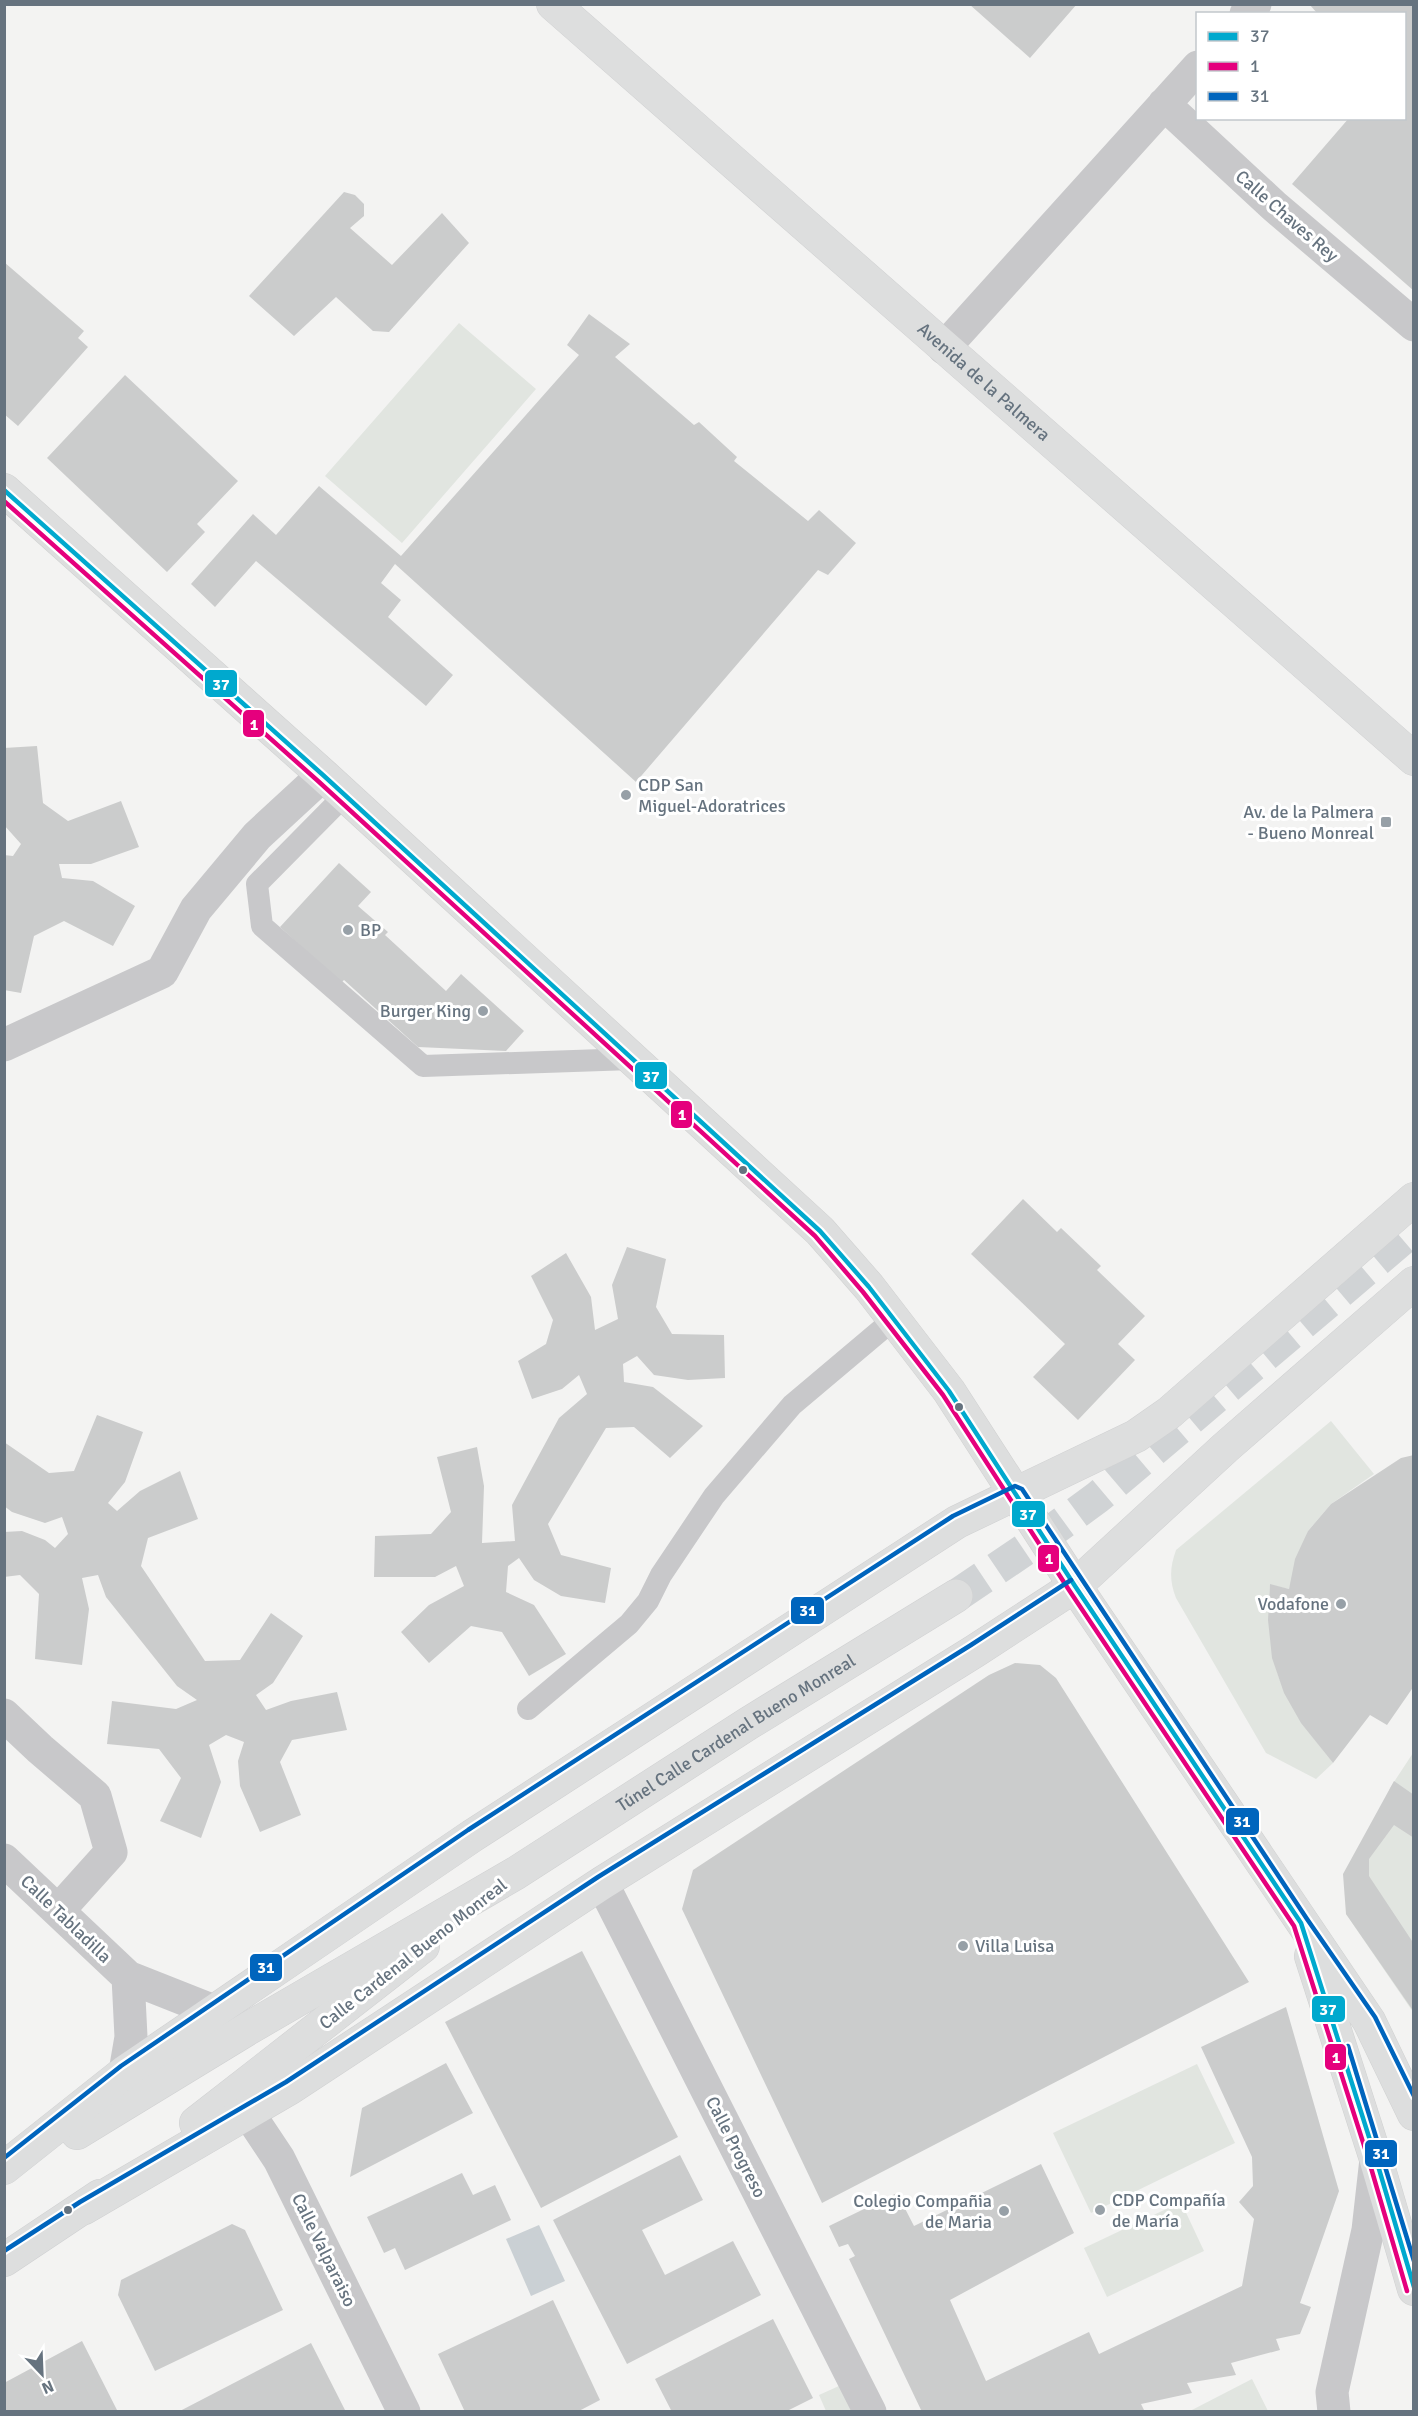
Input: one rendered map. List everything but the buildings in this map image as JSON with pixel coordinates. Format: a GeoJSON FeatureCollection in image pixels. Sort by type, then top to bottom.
{"type":"FeatureCollection","features":[{"type":"Feature","properties":{"kind":"main road","name":"Avenida de la Palmera"},"geometry":{"type":"LineString","coordinates":[[553,4],[1413,759]]}},
{"type":"Feature","properties":{"kind":"main road"},"geometry":{"type":"LineString","coordinates":[[4,490],[334,785],[819,1231],[869,1287],[949,1391],[1076,1586],[1369,2021],[1413,2114]]}},
{"type":"Feature","properties":{"kind":"main road"},"geometry":{"type":"LineString","coordinates":[[4,2168],[125,2072],[214,2011],[512,1810],[957,1522],[1136,1436],[1169,1413],[1413,1199]]}},
{"type":"Feature","properties":{"kind":"main road"},"geometry":{"type":"LineString","coordinates":[[4,2260],[242,2103],[290,2088],[602,1883],[1076,1586],[1226,1447],[1413,1283]]}},
{"type":"Feature","properties":{"kind":"main road","name":"Túnel Calle Cardenal Bueno Monreal"},"geometry":{"type":"LineString","coordinates":[[516,1873],[749,1723],[956,1596]]}},
{"type":"Feature","properties":{"kind":"main road","name":"Calle Cardenal Bueno Monreal"},"geometry":{"type":"LineString","coordinates":[[242,2103],[516,1873]]}},
{"type":"Feature","properties":{"kind":"main road","name":"Calle Cardenal Bueno Monreal"},"geometry":{"type":"LineString","coordinates":[[4,2178],[249,2028],[516,1873]]}},
{"type":"Feature","properties":{"kind":"main road"},"geometry":{"type":"LineString","coordinates":[[1301,1923],[1376,2159],[1413,2289]]}},
{"type":"Feature","properties":{"kind":"street"},"geometry":{"type":"LineString","coordinates":[[944,348],[1196,68]]}},
{"type":"Feature","properties":{"kind":"street","name":"Calle Chaves Rey"},"geometry":{"type":"LineString","coordinates":[[1164,104],[1274,206],[1413,325]]}},
{"type":"Feature","properties":{"kind":"street"},"geometry":{"type":"LineString","coordinates":[[4,1045],[162,972],[196,909],[257,836],[334,785]]}},
{"type":"Feature","properties":{"kind":"street"},"geometry":{"type":"LineString","coordinates":[[4,1715],[95,1796],[111,1852],[58,1911]]}},
{"type":"Feature","properties":{"kind":"street","name":"Calle Tabladilla"},"geometry":{"type":"LineString","coordinates":[[4,1860],[128,1977],[214,2011]]}},
{"type":"Feature","properties":{"kind":"street","name":"Calle Progreso"},"geometry":{"type":"LineString","coordinates":[[602,1883],[870,2412]]}},
{"type":"Feature","properties":{"kind":"street","name":"Calle Tabladilla"},"geometry":{"type":"LineString","coordinates":[[125,2072],[131,2037],[128,1977]]}},
{"type":"Feature","properties":{"kind":"street","name":"Calle Valparaiso"},"geometry":{"type":"LineString","coordinates":[[242,2103],[279,2159],[404,2412]]}},
{"type":"Feature","properties":{"kind":"street"},"geometry":{"type":"LineString","coordinates":[[1334,2412],[1332,2392],[1368,2230],[1376,2159]]}},
{"type":"Feature","properties":{"kind":"lane"},"geometry":{"type":"LineString","coordinates":[[334,785],[257,884],[262,926],[423,1066],[632,1059]]}},
{"type":"Feature","properties":{"kind":"lane"},"geometry":{"type":"LineString","coordinates":[[528,1709],[629,1624],[648,1601],[661,1575],[714,1496],[792,1405],[894,1319]]}},
{"type":"Feature","properties":{"kind":"shaded area"},"geometry":{"type":"Polygon","coordinates":[[[459,323],[536,389],[402,543],[325,476],[459,323]]]}},
{"type":"Feature","properties":{"kind":"shaded area"},"geometry":{"type":"Polygon","coordinates":[[[1331,1421],[1374,1474],[1331,1504],[1308,1531],[1289,1589],[1270,1585],[1271,1639],[1280,1682],[1301,1720],[1333,1763],[1316,1779],[1266,1753],[1176,1598],[1171,1574],[1176,1550],[1331,1421]]]}},
{"type":"Feature","properties":{"kind":"shaded area"},"geometry":{"type":"Polygon","coordinates":[[[1413,1753],[1413,2012],[1346,1914],[1390,1788],[1413,1753]]]}},
{"type":"Feature","properties":{"kind":"shaded area"},"geometry":{"type":"Polygon","coordinates":[[[1197,2064],[1235,2143],[1091,2213],[1053,2133],[1197,2064]]]}},
{"type":"Feature","properties":{"kind":"shaded area"},"geometry":{"type":"Polygon","coordinates":[[[1181,2202],[1204,2251],[1107,2297],[1084,2248],[1181,2202]]]}},
{"type":"Feature","properties":{"kind":"shaded area"},"geometry":{"type":"Polygon","coordinates":[[[539,2225],[565,2281],[531,2296],[506,2239],[539,2225]]]}},
{"type":"Feature","properties":{"kind":"shaded area"},"geometry":{"type":"Polygon","coordinates":[[[1252,2379],[1268,2411],[1190,2411],[1252,2379]]]}},
{"type":"Feature","properties":{"kind":"shaded area"},"geometry":{"type":"Polygon","coordinates":[[[850,2381],[865,2411],[826,2411],[819,2395],[850,2381]]]}},
{"type":"Feature","properties":{"kind":"tunnel"},"geometry":{"type":"LineString","coordinates":[[956,1596],[1098,1497],[1414,1229]]}},
{"type":"Feature","properties":{"kind":"transit line","name":"37"},"geometry":{"type":"LineString","coordinates":[[4,490],[323,775],[820,1231],[869,1287],[949,1391],[1075,1586],[1301,1923],[1414,2287]]}},
{"type":"Feature","properties":{"kind":"transit line","name":"1"},"geometry":{"type":"LineString","coordinates":[[4,501],[318,781],[815,1236],[863,1292],[943,1395],[1069,1590],[1294,1926],[1369,2161],[1407,2291]]}},
{"type":"Feature","properties":{"kind":"transit line","name":"31"},"geometry":{"type":"LineString","coordinates":[[4,2158],[121,2066],[468,1830],[953,1516],[1015,1486],[1022,1489],[1307,1919],[1375,2017],[1414,2096]]}},
{"type":"Feature","properties":{"kind":"transit line","name":"31"},"geometry":{"type":"LineString","coordinates":[[4,2251],[80,2202],[286,2082],[598,1877],[971,1645],[1071,1580]]}},
{"type":"Feature","properties":{"kind":"transit line","name":"31"},"geometry":{"type":"LineString","coordinates":[[1348,2046],[1414,2261]]}},
{"type":"Feature","properties":{"kind":"place","name":"CDP San Miguel-Adoratrices"},"geometry":{"type":"Point","coordinates":[626,795]}},
{"type":"Feature","properties":{"kind":"place","name":"Av. de la Palmera - Bueno Monreal"},"geometry":{"type":"Point","coordinates":[1386,822]}},
{"type":"Feature","properties":{"kind":"place","name":"BP"},"geometry":{"type":"Point","coordinates":[348,930]}},
{"type":"Feature","properties":{"kind":"place","name":"Burger King"},"geometry":{"type":"Point","coordinates":[483,1011]}},
{"type":"Feature","properties":{"kind":"place","name":"Vodafone"},"geometry":{"type":"Point","coordinates":[1341,1604]}},
{"type":"Feature","properties":{"kind":"place","name":"Villa Luisa"},"geometry":{"type":"Point","coordinates":[963,1946]}},
{"type":"Feature","properties":{"kind":"place","name":"CDP Compañía de María"},"geometry":{"type":"Point","coordinates":[1100,2210]}},
{"type":"Feature","properties":{"kind":"place","name":"Colegio Compañia de Maria"},"geometry":{"type":"Point","coordinates":[1004,2211]}}]}
